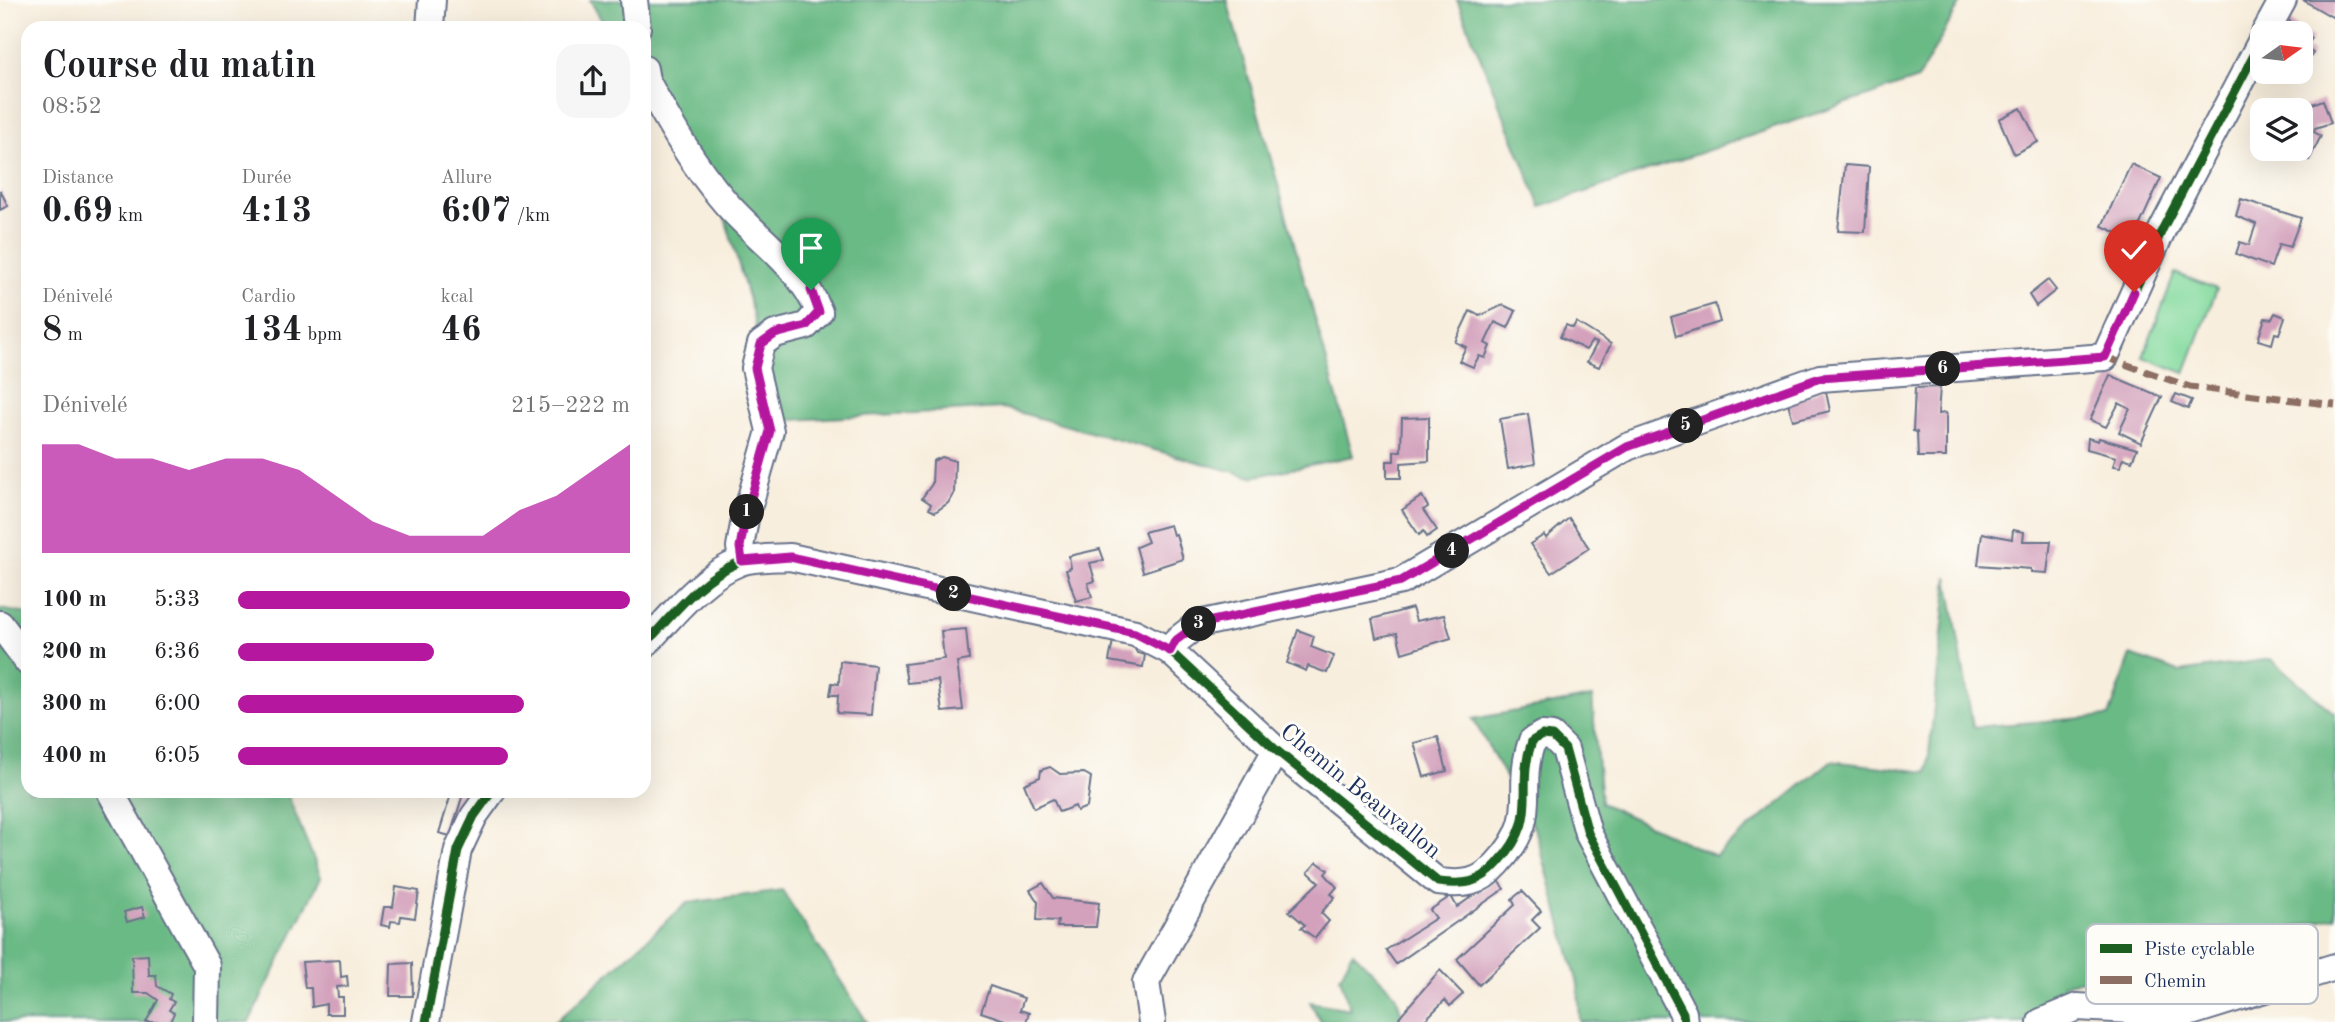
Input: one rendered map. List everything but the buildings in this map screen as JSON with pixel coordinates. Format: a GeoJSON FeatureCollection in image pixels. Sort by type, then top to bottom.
{"type":"FeatureCollection","features":[{"type":"Feature","properties":{"kind":"street"},"geometry":{"type":"LineString","coordinates":[[430,21],[432,0]]}},
{"type":"Feature","properties":{"kind":"street"},"geometry":{"type":"LineString","coordinates":[[634,0],[636,21]]}},
{"type":"Feature","properties":{"kind":"street"},"geometry":{"type":"LineString","coordinates":[[2272,21],[2283,0]]}},
{"type":"Feature","properties":{"kind":"street"},"geometry":{"type":"LineString","coordinates":[[1170,651],[1175,641],[1198,624],[1401,581],[1627,447],[1820,378],[2105,357],[2163,228],[2250,63]]}},
{"type":"Feature","properties":{"kind":"street"},"geometry":{"type":"LineString","coordinates":[[651,89],[678,139],[725,202],[811,290],[819,312],[806,326],[775,334],[761,344],[755,368],[770,431],[745,519],[740,547],[742,561],[716,576],[686,601],[651,638]]}},
{"type":"Feature","properties":{"kind":"street","name":"Chemin Beauvallon"},"geometry":{"type":"LineString","coordinates":[[742,561],[790,557],[1135,633],[1170,651],[1276,750],[1438,882],[1474,883],[1488,873],[1516,844],[1524,821],[1527,753],[1532,741],[1542,735],[1552,736],[1565,749],[1588,833],[1683,1013],[1684,1022]]}},
{"type":"Feature","properties":{"kind":"street"},"geometry":{"type":"LineString","coordinates":[[0,624],[21,652]]}},
{"type":"Feature","properties":{"kind":"street"},"geometry":{"type":"LineString","coordinates":[[1152,1022],[1146,982],[1276,750]]}},
{"type":"Feature","properties":{"kind":"street"},"geometry":{"type":"LineString","coordinates":[[114,798],[206,966],[206,1022]]}},
{"type":"Feature","properties":{"kind":"street"},"geometry":{"type":"LineString","coordinates":[[426,1022],[458,850],[474,816],[487,798]]}},
{"type":"Feature","properties":{"kind":"street"},"geometry":{"type":"LineString","coordinates":[[2318,972],[2335,967]]}},
{"type":"Feature","properties":{"kind":"street"},"geometry":{"type":"LineString","coordinates":[[2041,1022],[2077,1007],[2188,1013],[2217,1004]]}},
{"type":"Feature","properties":{"kind":"green space"},"geometry":{"type":"Polygon","coordinates":[[[590,0],[1227,0],[1353,456],[1252,477],[1003,408],[775,421],[752,311],[719,197],[651,103],[651,21],[602,21],[590,0]]]}},
{"type":"Feature","properties":{"kind":"green space"},"geometry":{"type":"Polygon","coordinates":[[[1457,0],[1962,0],[1918,79],[1541,207],[1457,0]]]}},
{"type":"Feature","properties":{"kind":"green space"},"geometry":{"type":"Polygon","coordinates":[[[2175,273],[2217,289],[2185,373],[2143,357],[2175,273]]]}},
{"type":"Feature","properties":{"kind":"green space"},"geometry":{"type":"Polygon","coordinates":[[[1948,577],[1973,727],[2109,716],[2131,655],[2179,672],[2271,659],[2335,714],[2335,917],[2307,924],[2086,924],[2086,978],[2063,984],[2063,1022],[1580,1022],[1578,984],[1536,832],[1473,719],[1592,697],[1601,803],[1715,856],[1831,761],[1927,772],[1948,577]]]}},
{"type":"Feature","properties":{"kind":"green space"},"geometry":{"type":"Polygon","coordinates":[[[0,609],[21,613],[21,798],[289,798],[321,877],[249,1022],[0,1022],[0,609]]]}},
{"type":"Feature","properties":{"kind":"green space"},"geometry":{"type":"Polygon","coordinates":[[[782,890],[867,1022],[555,1022],[687,903],[782,890]]]}},
{"type":"Feature","properties":{"kind":"green space"},"geometry":{"type":"Polygon","coordinates":[[[1353,952],[1396,995],[1404,1022],[1321,1022],[1310,1002],[1350,1009],[1340,977],[1353,952]]]}},
{"type":"Feature","properties":{"kind":"marked path"},"geometry":{"type":"LineString","coordinates":[[2105,357],[2190,387],[2335,405]]}},
{"type":"Feature","properties":{"kind":"cycle path"},"geometry":{"type":"LineString","coordinates":[[1170,651],[1176,641],[1198,624],[1401,581],[1627,447],[1820,378],[2105,357],[2163,228],[2250,63]]}},
{"type":"Feature","properties":{"kind":"cycle path"},"geometry":{"type":"LineString","coordinates":[[651,638],[712,577],[740,562],[790,557],[1135,633],[1170,651],[1276,750],[1438,882],[1463,883],[1484,876],[1511,847],[1524,817],[1525,775],[1532,741],[1542,735],[1552,736],[1565,749],[1588,833],[1683,1013],[1684,1022]]}},
{"type":"Feature","properties":{"kind":"cycle path"},"geometry":{"type":"LineString","coordinates":[[426,1022],[458,850],[474,816],[487,798]]}},
{"type":"Feature","properties":{"kind":"route"},"geometry":{"type":"LineString","coordinates":[[811,290],[819,312],[806,326],[775,334],[761,344],[755,368],[770,431],[745,519],[740,547],[742,561],[790,557],[1135,633],[1170,651],[1175,641],[1198,624],[1401,581],[1627,447],[1820,378],[2105,357],[2134,292]]}}]}
